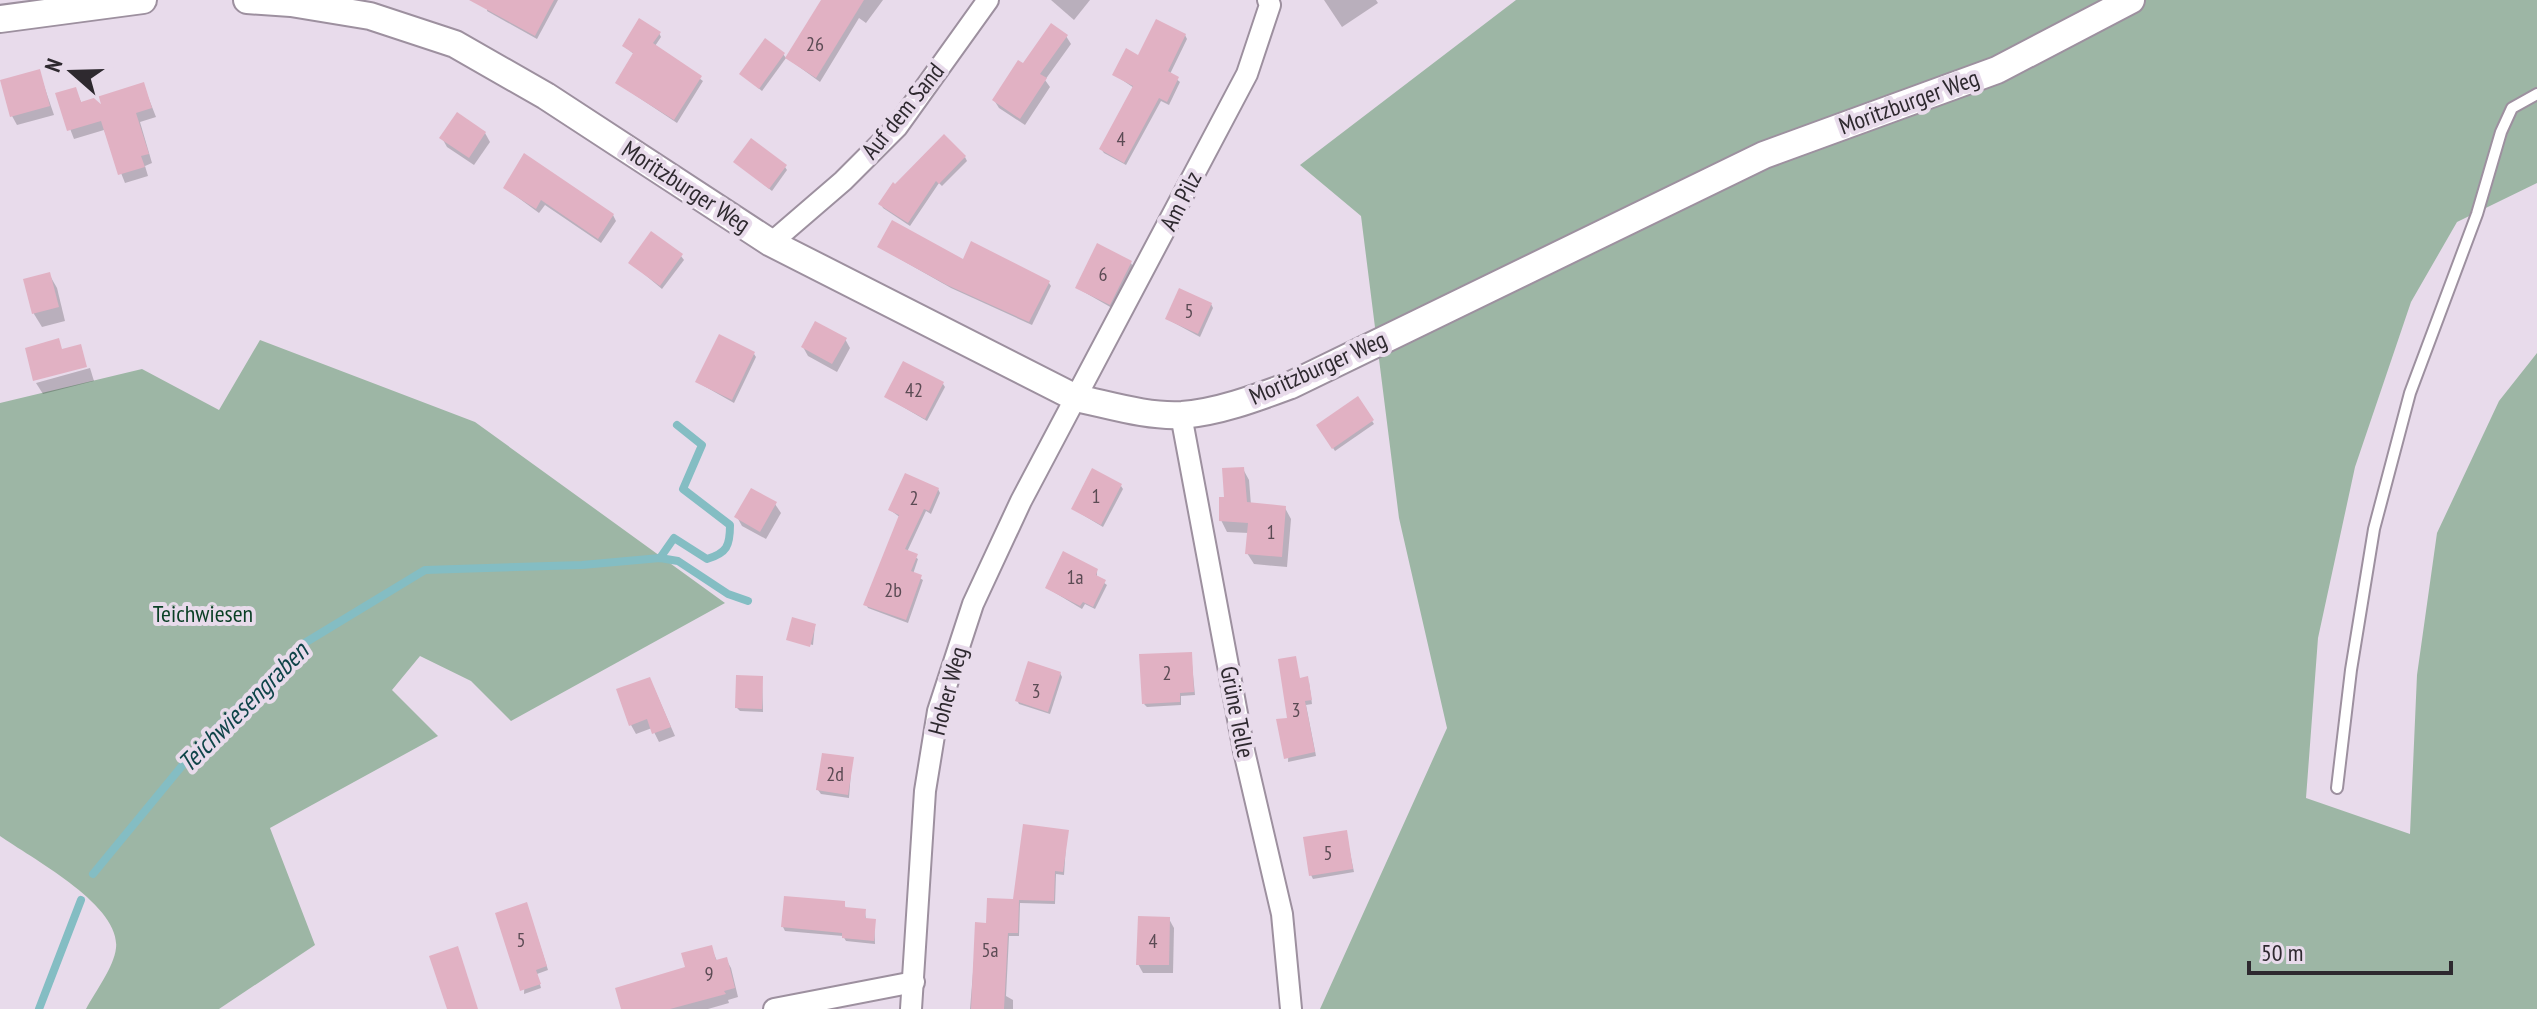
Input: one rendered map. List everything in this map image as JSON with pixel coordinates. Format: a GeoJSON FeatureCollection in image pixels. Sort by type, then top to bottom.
{"type":"FeatureCollection","features":[{"type":"Feature","properties":{"kind":"street"},"geometry":{"type":"LineString","coordinates":[[0,19],[143,0]]}},
{"type":"Feature","properties":{"kind":"street","name":"Moritzburger Weg"},"geometry":{"type":"LineString","coordinates":[[247,0],[291,3],[370,16],[455,44],[546,96],[771,243],[1076,398],[1129,410],[1181,415],[1219,408],[1291,385],[1764,155],[1997,70],[2131,0]]}},
{"type":"Feature","properties":{"kind":"street","name":"Auf dem Sand"},"geometry":{"type":"LineString","coordinates":[[771,243],[843,181],[897,127],[988,0]]}},
{"type":"Feature","properties":{"kind":"street","name":"Am Pilz"},"geometry":{"type":"LineString","coordinates":[[1076,398],[1247,74],[1270,5],[1268,0]]}},
{"type":"Feature","properties":{"kind":"street","name":"Hoher Weg"},"geometry":{"type":"LineString","coordinates":[[911,1009],[925,791],[938,711],[973,604],[1021,501],[1076,398]]}},
{"type":"Feature","properties":{"kind":"street","name":"Grüne Telle"},"geometry":{"type":"LineString","coordinates":[[1181,415],[1244,751],[1282,914],[1291,1009]]}},
{"type":"Feature","properties":{"kind":"street"},"geometry":{"type":"LineString","coordinates":[[774,1009],[914,982]]}},
{"type":"Feature","properties":{"kind":"lane"},"geometry":{"type":"LineString","coordinates":[[2337,788],[2351,670],[2374,529],[2410,393],[2512,108],[2537,94]]}},
{"type":"Feature","properties":{"kind":"green space"},"geometry":{"type":"Polygon","coordinates":[[[1516,0],[2537,0],[2537,183],[2457,222],[2411,302],[2355,467],[2318,638],[2306,798],[2410,834],[2417,675],[2437,533],[2499,401],[2537,353],[2537,1009],[1320,1009],[1447,728],[1399,518],[1361,216],[1300,165],[1516,0]]]}},
{"type":"Feature","properties":{"kind":"green space","name":"Teichwiesen"},"geometry":{"type":"Polygon","coordinates":[[[260,340],[475,422],[725,603],[511,721],[471,681],[420,656],[392,690],[438,736],[270,828],[315,945],[219,1009],[86,1009],[112,963],[116,948],[114,932],[90,899],[0,836],[0,403],[142,369],[219,410],[260,340]]]}},
{"type":"Feature","properties":{"kind":"building"},"geometry":{"type":"Polygon","coordinates":[[[469,0],[554,0],[535,36],[469,0]]]}},
{"type":"Feature","properties":{"kind":"building"},"geometry":{"type":"Polygon","coordinates":[[[821,0],[864,0],[816,78],[785,58],[821,0]]]}},
{"type":"Feature","properties":{"kind":"building"},"geometry":{"type":"Polygon","coordinates":[[[639,18],[661,32],[653,43],[702,76],[674,120],[615,83],[633,53],[622,46],[639,18]]]}},
{"type":"Feature","properties":{"kind":"building"},"geometry":{"type":"Polygon","coordinates":[[[1156,19],[1186,34],[1168,71],[1179,77],[1167,102],[1159,98],[1124,163],[1099,149],[1133,86],[1112,75],[1126,48],[1138,55],[1156,19]]]}},
{"type":"Feature","properties":{"kind":"building"},"geometry":{"type":"Polygon","coordinates":[[[1051,23],[1068,35],[1040,74],[1047,78],[1020,119],[992,100],[1018,60],[1023,63],[1051,23]]]}},
{"type":"Feature","properties":{"kind":"building"},"geometry":{"type":"Polygon","coordinates":[[[765,38],[785,53],[759,89],[739,74],[765,38]]]}},
{"type":"Feature","properties":{"kind":"building"},"geometry":{"type":"Polygon","coordinates":[[[40,69],[50,106],[10,117],[0,80],[40,69]]]}},
{"type":"Feature","properties":{"kind":"building"},"geometry":{"type":"Polygon","coordinates":[[[144,82],[152,108],[136,113],[149,154],[141,156],[145,167],[118,175],[101,121],[67,131],[55,93],[76,87],[81,102],[144,82]]]}},
{"type":"Feature","properties":{"kind":"building"},"geometry":{"type":"Polygon","coordinates":[[[457,112],[486,132],[469,158],[439,138],[457,112]]]}},
{"type":"Feature","properties":{"kind":"building"},"geometry":{"type":"Polygon","coordinates":[[[944,134],[966,156],[939,184],[936,181],[908,223],[878,204],[893,182],[895,184],[944,134]]]}},
{"type":"Feature","properties":{"kind":"building"},"geometry":{"type":"Polygon","coordinates":[[[751,138],[787,165],[769,189],[733,162],[751,138]]]}},
{"type":"Feature","properties":{"kind":"building"},"geometry":{"type":"Polygon","coordinates":[[[524,153],[614,214],[598,239],[541,200],[536,209],[503,188],[524,153]]]}},
{"type":"Feature","properties":{"kind":"building"},"geometry":{"type":"Polygon","coordinates":[[[892,220],[963,259],[971,241],[1050,281],[1029,322],[947,285],[877,247],[892,220]]]}},
{"type":"Feature","properties":{"kind":"building"},"geometry":{"type":"Polygon","coordinates":[[[651,231],[683,254],[660,286],[628,263],[651,231]]]}},
{"type":"Feature","properties":{"kind":"building"},"geometry":{"type":"Polygon","coordinates":[[[1097,243],[1132,261],[1110,305],[1075,288],[1097,243]]]}},
{"type":"Feature","properties":{"kind":"building"},"geometry":{"type":"Polygon","coordinates":[[[50,272],[59,307],[32,314],[23,279],[50,272]]]}},
{"type":"Feature","properties":{"kind":"building"},"geometry":{"type":"Polygon","coordinates":[[[1179,288],[1212,303],[1198,334],[1165,319],[1179,288]]]}},
{"type":"Feature","properties":{"kind":"building"},"geometry":{"type":"Polygon","coordinates":[[[815,321],[847,338],[832,364],[801,347],[815,321]]]}},
{"type":"Feature","properties":{"kind":"building"},"geometry":{"type":"Polygon","coordinates":[[[719,334],[755,352],[732,400],[695,382],[719,334]]]}},
{"type":"Feature","properties":{"kind":"building"},"geometry":{"type":"Polygon","coordinates":[[[59,338],[62,349],[81,344],[87,367],[33,381],[25,348],[59,338]]]}},
{"type":"Feature","properties":{"kind":"building"},"geometry":{"type":"Polygon","coordinates":[[[903,361],[944,382],[925,419],[884,397],[903,361]]]}},
{"type":"Feature","properties":{"kind":"building"},"geometry":{"type":"Polygon","coordinates":[[[1358,396],[1374,420],[1332,449],[1316,425],[1358,396]]]}},
{"type":"Feature","properties":{"kind":"building"},"geometry":{"type":"Polygon","coordinates":[[[1244,467],[1247,502],[1286,506],[1282,557],[1245,554],[1248,523],[1219,521],[1219,497],[1224,497],[1222,468],[1244,467]]]}},
{"type":"Feature","properties":{"kind":"building"},"geometry":{"type":"Polygon","coordinates":[[[1092,468],[1122,484],[1101,525],[1071,509],[1092,468]]]}},
{"type":"Feature","properties":{"kind":"building"},"geometry":{"type":"Polygon","coordinates":[[[905,473],[939,488],[929,511],[924,509],[905,549],[918,554],[911,571],[922,575],[906,620],[863,605],[899,515],[888,510],[905,473]]]}},
{"type":"Feature","properties":{"kind":"building"},"geometry":{"type":"Polygon","coordinates":[[[751,488],[777,502],[760,532],[734,517],[751,488]]]}},
{"type":"Feature","properties":{"kind":"building"},"geometry":{"type":"Polygon","coordinates":[[[1063,551],[1098,569],[1096,575],[1106,580],[1093,607],[1083,602],[1080,606],[1045,588],[1063,551]]]}},
{"type":"Feature","properties":{"kind":"building"},"geometry":{"type":"Polygon","coordinates":[[[792,617],[816,624],[810,647],[786,640],[792,617]]]}},
{"type":"Feature","properties":{"kind":"building"},"geometry":{"type":"Polygon","coordinates":[[[1192,652],[1194,692],[1180,693],[1180,702],[1142,704],[1139,654],[1192,652]]]}},
{"type":"Feature","properties":{"kind":"building"},"geometry":{"type":"Polygon","coordinates":[[[1296,656],[1300,678],[1308,676],[1312,700],[1305,701],[1315,752],[1284,759],[1276,719],[1287,718],[1278,659],[1296,656]]]}},
{"type":"Feature","properties":{"kind":"building"},"geometry":{"type":"Polygon","coordinates":[[[1028,661],[1061,672],[1048,712],[1015,701],[1028,661]]]}},
{"type":"Feature","properties":{"kind":"building"},"geometry":{"type":"Polygon","coordinates":[[[736,675],[763,676],[762,709],[735,708],[736,675]]]}},
{"type":"Feature","properties":{"kind":"building"},"geometry":{"type":"Polygon","coordinates":[[[650,677],[671,727],[652,734],[647,719],[629,726],[616,689],[650,677]]]}},
{"type":"Feature","properties":{"kind":"building"},"geometry":{"type":"Polygon","coordinates":[[[822,753],[854,757],[848,795],[816,790],[822,753]]]}},
{"type":"Feature","properties":{"kind":"building"},"geometry":{"type":"Polygon","coordinates":[[[1023,824],[1069,830],[1063,872],[1055,871],[1054,901],[1019,900],[1018,933],[1008,933],[1004,1009],[971,1009],[975,922],[986,923],[987,898],[1013,899],[1023,824]]]}},
{"type":"Feature","properties":{"kind":"building"},"geometry":{"type":"Polygon","coordinates":[[[1347,830],[1353,869],[1309,876],[1303,837],[1347,830]]]}},
{"type":"Feature","properties":{"kind":"building"},"geometry":{"type":"Polygon","coordinates":[[[784,896],[845,901],[845,907],[866,909],[865,918],[876,919],[874,941],[842,938],[842,933],[781,927],[784,896]]]}},
{"type":"Feature","properties":{"kind":"building"},"geometry":{"type":"Polygon","coordinates":[[[527,902],[547,966],[536,970],[541,984],[520,991],[495,913],[527,902]]]}},
{"type":"Feature","properties":{"kind":"building"},"geometry":{"type":"Polygon","coordinates":[[[1138,916],[1170,917],[1169,965],[1136,965],[1138,916]]]}},
{"type":"Feature","properties":{"kind":"building"},"geometry":{"type":"Polygon","coordinates":[[[712,945],[716,960],[727,957],[735,988],[724,991],[726,994],[670,1009],[621,1009],[615,988],[685,967],[681,953],[712,945]]]}},
{"type":"Feature","properties":{"kind":"building"},"geometry":{"type":"Polygon","coordinates":[[[458,946],[478,1009],[447,1009],[429,956],[458,946]]]}},
{"type":"Feature","properties":{"kind":"waterway","name":"Teichwiesengraben"},"geometry":{"type":"LineString","coordinates":[[660,558],[674,538],[707,559],[723,551],[729,538],[730,525],[683,489],[702,445],[677,425]]}},
{"type":"Feature","properties":{"kind":"waterway","name":"Teichwiesengraben"},"geometry":{"type":"LineString","coordinates":[[93,874],[200,744],[303,644],[425,570],[582,565],[660,558],[678,561],[728,594],[748,601]]}},
{"type":"Feature","properties":{"kind":"waterway","name":"Teichwiesengraben"},"geometry":{"type":"LineString","coordinates":[[39,1009],[81,900]]}}]}
